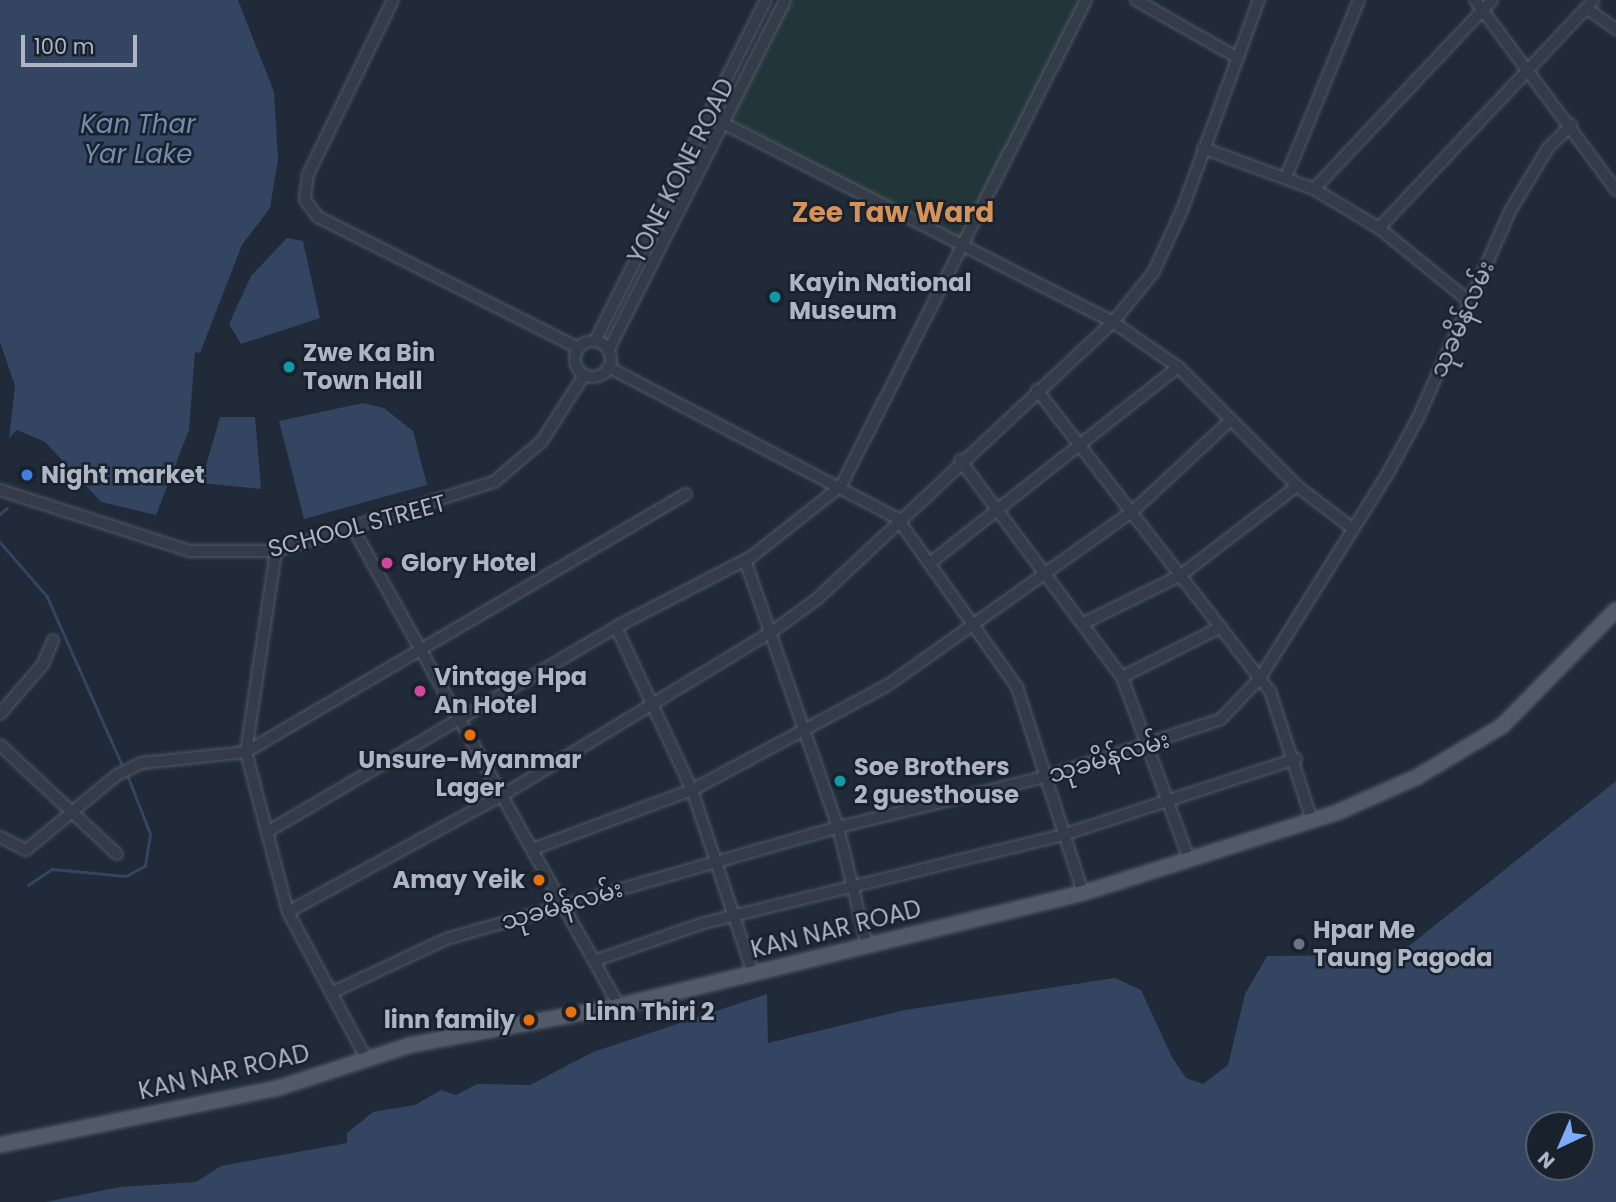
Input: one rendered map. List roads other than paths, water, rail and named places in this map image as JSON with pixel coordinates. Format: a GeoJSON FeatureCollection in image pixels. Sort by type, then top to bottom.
{"type":"FeatureCollection","features":[{"type":"Feature","properties":{"kind":"main road","name":"KAN NAR ROAD"},"geometry":{"type":"LineString","coordinates":[[0,1145],[278,1088],[366,1058],[619,1006],[1083,893],[1188,856],[1311,817],[1338,812],[1417,777],[1502,726],[1614,616]]}},
{"type":"Feature","properties":{"kind":"street"},"geometry":{"type":"LineString","coordinates":[[393,0],[308,174],[305,200],[318,217],[578,348],[595,341],[608,351]]}},
{"type":"Feature","properties":{"kind":"street","name":"YONE KONE ROAD"},"geometry":{"type":"LineString","coordinates":[[595,341],[766,0]]}},
{"type":"Feature","properties":{"kind":"street"},"geometry":{"type":"LineString","coordinates":[[608,367],[608,351],[785,0]]}},
{"type":"Feature","properties":{"kind":"street"},"geometry":{"type":"LineString","coordinates":[[267,832],[616,627],[745,560],[841,485],[1086,0]]}},
{"type":"Feature","properties":{"kind":"street"},"geometry":{"type":"LineString","coordinates":[[1136,0],[1238,58]]}},
{"type":"Feature","properties":{"kind":"street"},"geometry":{"type":"LineString","coordinates":[[288,912],[503,795],[774,631],[817,599],[897,518],[1113,322],[1153,273],[1259,0]]}},
{"type":"Feature","properties":{"kind":"street"},"geometry":{"type":"LineString","coordinates":[[1286,177],[1359,0]]}},
{"type":"Feature","properties":{"kind":"street"},"geometry":{"type":"LineString","coordinates":[[1475,0],[1572,125],[1616,190]]}},
{"type":"Feature","properties":{"kind":"street"},"geometry":{"type":"LineString","coordinates":[[1314,189],[1492,0]]}},
{"type":"Feature","properties":{"kind":"street"},"geometry":{"type":"LineString","coordinates":[[1379,228],[1590,4],[1616,29]]}},
{"type":"Feature","properties":{"kind":"street"},"geometry":{"type":"LineString","coordinates":[[709,116],[965,242],[1113,322],[1178,367],[1297,486],[1352,528]]}},
{"type":"Feature","properties":{"kind":"street","name":"သုခမိန်လမ်း"},"geometry":{"type":"LineString","coordinates":[[333,992],[446,939],[838,827],[1049,776],[1151,745],[1221,719],[1260,678],[1418,418],[1510,211],[1548,148],[1572,125]]}},
{"type":"Feature","properties":{"kind":"street"},"geometry":{"type":"LineString","coordinates":[[1203,148],[1314,189],[1379,228],[1470,302]]}},
{"type":"Feature","properties":{"kind":"street"},"geometry":{"type":"LineString","coordinates":[[649,235],[662,243]]}},
{"type":"Feature","properties":{"kind":"street"},"geometry":{"type":"LineString","coordinates":[[578,348],[575,360],[584,375],[595,377],[608,367]]}},
{"type":"Feature","properties":{"kind":"street"},"geometry":{"type":"LineString","coordinates":[[608,367],[841,485],[897,518],[976,625],[1017,687],[1049,776],[1083,893]]}},
{"type":"Feature","properties":{"kind":"street"},"geometry":{"type":"LineString","coordinates":[[930,563],[1003,511],[1178,367]]}},
{"type":"Feature","properties":{"kind":"street","name":"SCHOOL STREET"},"geometry":{"type":"LineString","coordinates":[[0,490],[190,551],[276,551],[354,530],[477,490],[511,471],[542,441],[584,375]]}},
{"type":"Feature","properties":{"kind":"street"},"geometry":{"type":"LineString","coordinates":[[1037,390],[1260,678],[1296,759],[1311,817]]}},
{"type":"Feature","properties":{"kind":"street"},"geometry":{"type":"LineString","coordinates":[[533,849],[692,790],[805,732],[976,625],[1049,575],[1133,511],[1231,420]]}},
{"type":"Feature","properties":{"kind":"street"},"geometry":{"type":"LineString","coordinates":[[960,460],[1003,511],[1122,677],[1151,745],[1188,856]]}},
{"type":"Feature","properties":{"kind":"street"},"geometry":{"type":"LineString","coordinates":[[1084,623],[1181,575],[1297,486]]}},
{"type":"Feature","properties":{"kind":"street"},"geometry":{"type":"LineString","coordinates":[[0,837],[26,850],[117,775],[134,766],[246,752],[686,494]]}},
{"type":"Feature","properties":{"kind":"street"},"geometry":{"type":"LineString","coordinates":[[354,530],[619,1006]]}},
{"type":"Feature","properties":{"kind":"street"},"geometry":{"type":"LineString","coordinates":[[276,551],[246,752],[288,912],[366,1058]]}},
{"type":"Feature","properties":{"kind":"street"},"geometry":{"type":"LineString","coordinates":[[745,560],[774,631],[838,827],[867,945]]}},
{"type":"Feature","properties":{"kind":"street"},"geometry":{"type":"LineString","coordinates":[[616,627],[650,706],[692,790],[718,860],[753,973]]}},
{"type":"Feature","properties":{"kind":"street"},"geometry":{"type":"LineString","coordinates":[[1122,677],[1221,627]]}},
{"type":"Feature","properties":{"kind":"street"},"geometry":{"type":"LineString","coordinates":[[0,714],[43,664],[53,640]]}},
{"type":"Feature","properties":{"kind":"street"},"geometry":{"type":"LineString","coordinates":[[0,745],[75,809],[117,854]]}},
{"type":"Feature","properties":{"kind":"street"},"geometry":{"type":"LineString","coordinates":[[594,961],[734,915],[1066,834],[1296,759]]}},
{"type":"Feature","properties":{"kind":"water","name":"Kan Thar Yar Lake"},"geometry":{"type":"Polygon","coordinates":[[[0,0],[238,0],[274,92],[278,159],[270,208],[242,245],[200,353],[195,352],[189,430],[156,515],[101,502],[45,442],[17,430],[9,438],[15,386],[0,342],[0,0]]]}},
{"type":"Feature","properties":{"kind":"water"},"geometry":{"type":"Polygon","coordinates":[[[287,238],[303,241],[320,318],[241,344],[229,324],[251,276],[287,238]]]}},
{"type":"Feature","properties":{"kind":"water"},"geometry":{"type":"Polygon","coordinates":[[[363,403],[384,408],[413,431],[427,485],[304,519],[279,421],[363,403]]]}},
{"type":"Feature","properties":{"kind":"water"},"geometry":{"type":"Polygon","coordinates":[[[220,417],[255,417],[261,489],[201,483],[220,417]]]}},
{"type":"Feature","properties":{"kind":"water"},"geometry":{"type":"Polygon","coordinates":[[[1616,781],[1616,1202],[46,1202],[120,1187],[196,1182],[221,1166],[347,1143],[347,1133],[373,1112],[415,1105],[441,1090],[456,1095],[477,1084],[530,1085],[593,1052],[767,994],[768,1043],[905,1010],[1115,978],[1141,990],[1172,1057],[1186,1078],[1203,1084],[1228,1065],[1245,994],[1267,956],[1370,955],[1409,946],[1616,781]]]}},
{"type":"Feature","properties":{"kind":"waterway"},"geometry":{"type":"LineString","coordinates":[[0,514],[7,508]]}},
{"type":"Feature","properties":{"kind":"waterway"},"geometry":{"type":"LineString","coordinates":[[0,542],[47,596],[124,769]]}},
{"type":"Feature","properties":{"kind":"waterway"},"geometry":{"type":"LineString","coordinates":[[28,885],[52,869],[126,876],[145,866],[150,834],[127,775]]}},
{"type":"Feature","properties":{"kind":"place","name":"Kayin National Museum"},"geometry":{"type":"Point","coordinates":[775,297]}},
{"type":"Feature","properties":{"kind":"place","name":"Zwe Ka Bin Town Hall"},"geometry":{"type":"Point","coordinates":[289,367]}},
{"type":"Feature","properties":{"kind":"place","name":"Night market"},"geometry":{"type":"Point","coordinates":[27,475]}},
{"type":"Feature","properties":{"kind":"place","name":"Glory Hotel"},"geometry":{"type":"Point","coordinates":[387,563]}},
{"type":"Feature","properties":{"kind":"place","name":"Vintage Hpa An Hotel"},"geometry":{"type":"Point","coordinates":[420,691]}},
{"type":"Feature","properties":{"kind":"place","name":"Unsure-Myanmar Lager"},"geometry":{"type":"Point","coordinates":[470,735]}},
{"type":"Feature","properties":{"kind":"place","name":"Soe Brothers 2 guesthouse"},"geometry":{"type":"Point","coordinates":[840,781]}},
{"type":"Feature","properties":{"kind":"place","name":"Amay Yeik"},"geometry":{"type":"Point","coordinates":[539,880]}},
{"type":"Feature","properties":{"kind":"place","name":"Hpar Me Taung Pagoda"},"geometry":{"type":"Point","coordinates":[1299,944]}},
{"type":"Feature","properties":{"kind":"place","name":"Linn Thiri 2"},"geometry":{"type":"Point","coordinates":[571,1012]}},
{"type":"Feature","properties":{"kind":"place","name":"linn family"},"geometry":{"type":"Point","coordinates":[529,1020]}},
{"type":"Feature","properties":{"kind":"district","name":"Zee Taw Ward"},"geometry":{"type":"Point","coordinates":[893,213]}}]}
